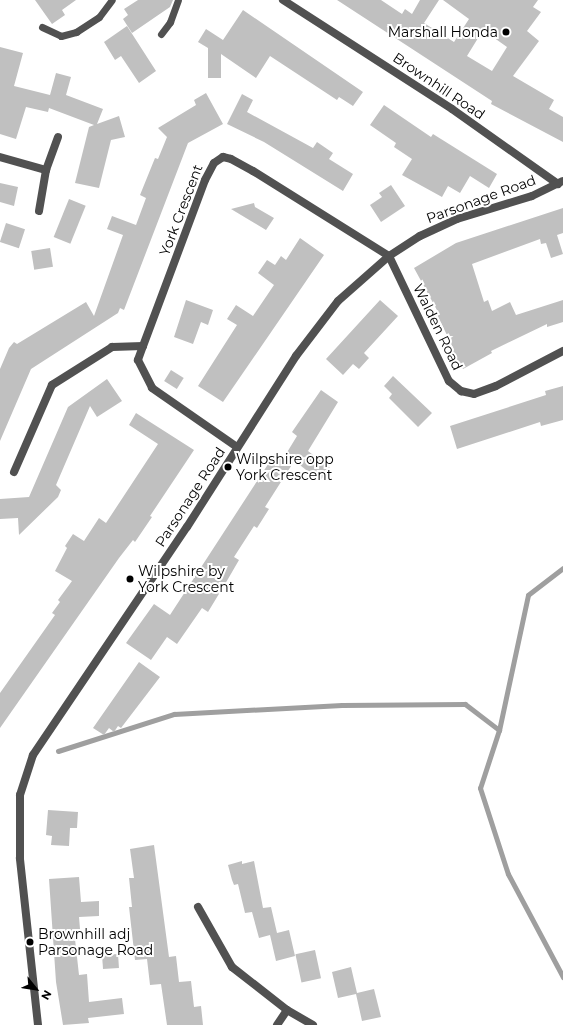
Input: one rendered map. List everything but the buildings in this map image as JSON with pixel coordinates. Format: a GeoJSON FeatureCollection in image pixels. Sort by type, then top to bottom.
{"type":"FeatureCollection","features":[{"type":"Feature","properties":{"kind":"street","name":"Brownhill Road"},"geometry":{"type":"LineString","coordinates":[[283,0],[452,109],[560,183]]}},
{"type":"Feature","properties":{"kind":"street"},"geometry":{"type":"LineString","coordinates":[[40,211],[46,170],[58,137]]}},
{"type":"Feature","properties":{"kind":"street"},"geometry":{"type":"LineString","coordinates":[[0,157],[46,170]]}},
{"type":"Feature","properties":{"kind":"street","name":"York Crescent"},"geometry":{"type":"LineString","coordinates":[[237,446],[152,388],[138,360],[205,180],[214,163],[222,157],[232,159],[389,256]]}},
{"type":"Feature","properties":{"kind":"street","name":"Parsonage Road"},"geometry":{"type":"LineString","coordinates":[[38,1025],[20,858],[20,795],[33,755],[187,527],[237,446],[296,356],[338,301],[389,256],[420,236],[457,219],[532,196],[560,183]]}},
{"type":"Feature","properties":{"kind":"street","name":"Walden Road"},"geometry":{"type":"LineString","coordinates":[[389,256],[449,381],[461,391],[474,394],[496,386],[563,351]]}},
{"type":"Feature","properties":{"kind":"street"},"geometry":{"type":"LineString","coordinates":[[14,472],[52,384],[112,347],[143,346]]}},
{"type":"Feature","properties":{"kind":"street"},"geometry":{"type":"LineString","coordinates":[[198,907],[232,967],[288,1010],[313,1025]]}},
{"type":"Feature","properties":{"kind":"street"},"geometry":{"type":"LineString","coordinates":[[277,1025],[288,1010]]}},
{"type":"Feature","properties":{"kind":"lane"},"geometry":{"type":"LineString","coordinates":[[42,27],[61,36],[76,32],[99,17],[112,0]]}},
{"type":"Feature","properties":{"kind":"lane"},"geometry":{"type":"LineString","coordinates":[[161,34],[170,22],[178,0]]}},
{"type":"Feature","properties":{"kind":"waterway"},"geometry":{"type":"LineString","coordinates":[[563,568],[528,595],[499,730],[480,788],[508,874],[563,977]]}},
{"type":"Feature","properties":{"kind":"waterway"},"geometry":{"type":"LineString","coordinates":[[58,751],[174,714],[342,705],[465,704],[499,730]]}},
{"type":"Feature","properties":{"kind":"place","name":"Marshall Honda"},"geometry":{"type":"Point","coordinates":[506,32]}},
{"type":"Feature","properties":{"kind":"place","name":"Wilpshire opp York Crescent"},"geometry":{"type":"Point","coordinates":[228,467]}},
{"type":"Feature","properties":{"kind":"place","name":"Wilpshire by York Crescent"},"geometry":{"type":"Point","coordinates":[130,579]}},
{"type":"Feature","properties":{"kind":"place","name":"Brownhill adj Parsonage Road"},"geometry":{"type":"Point","coordinates":[30,942]}}]}
